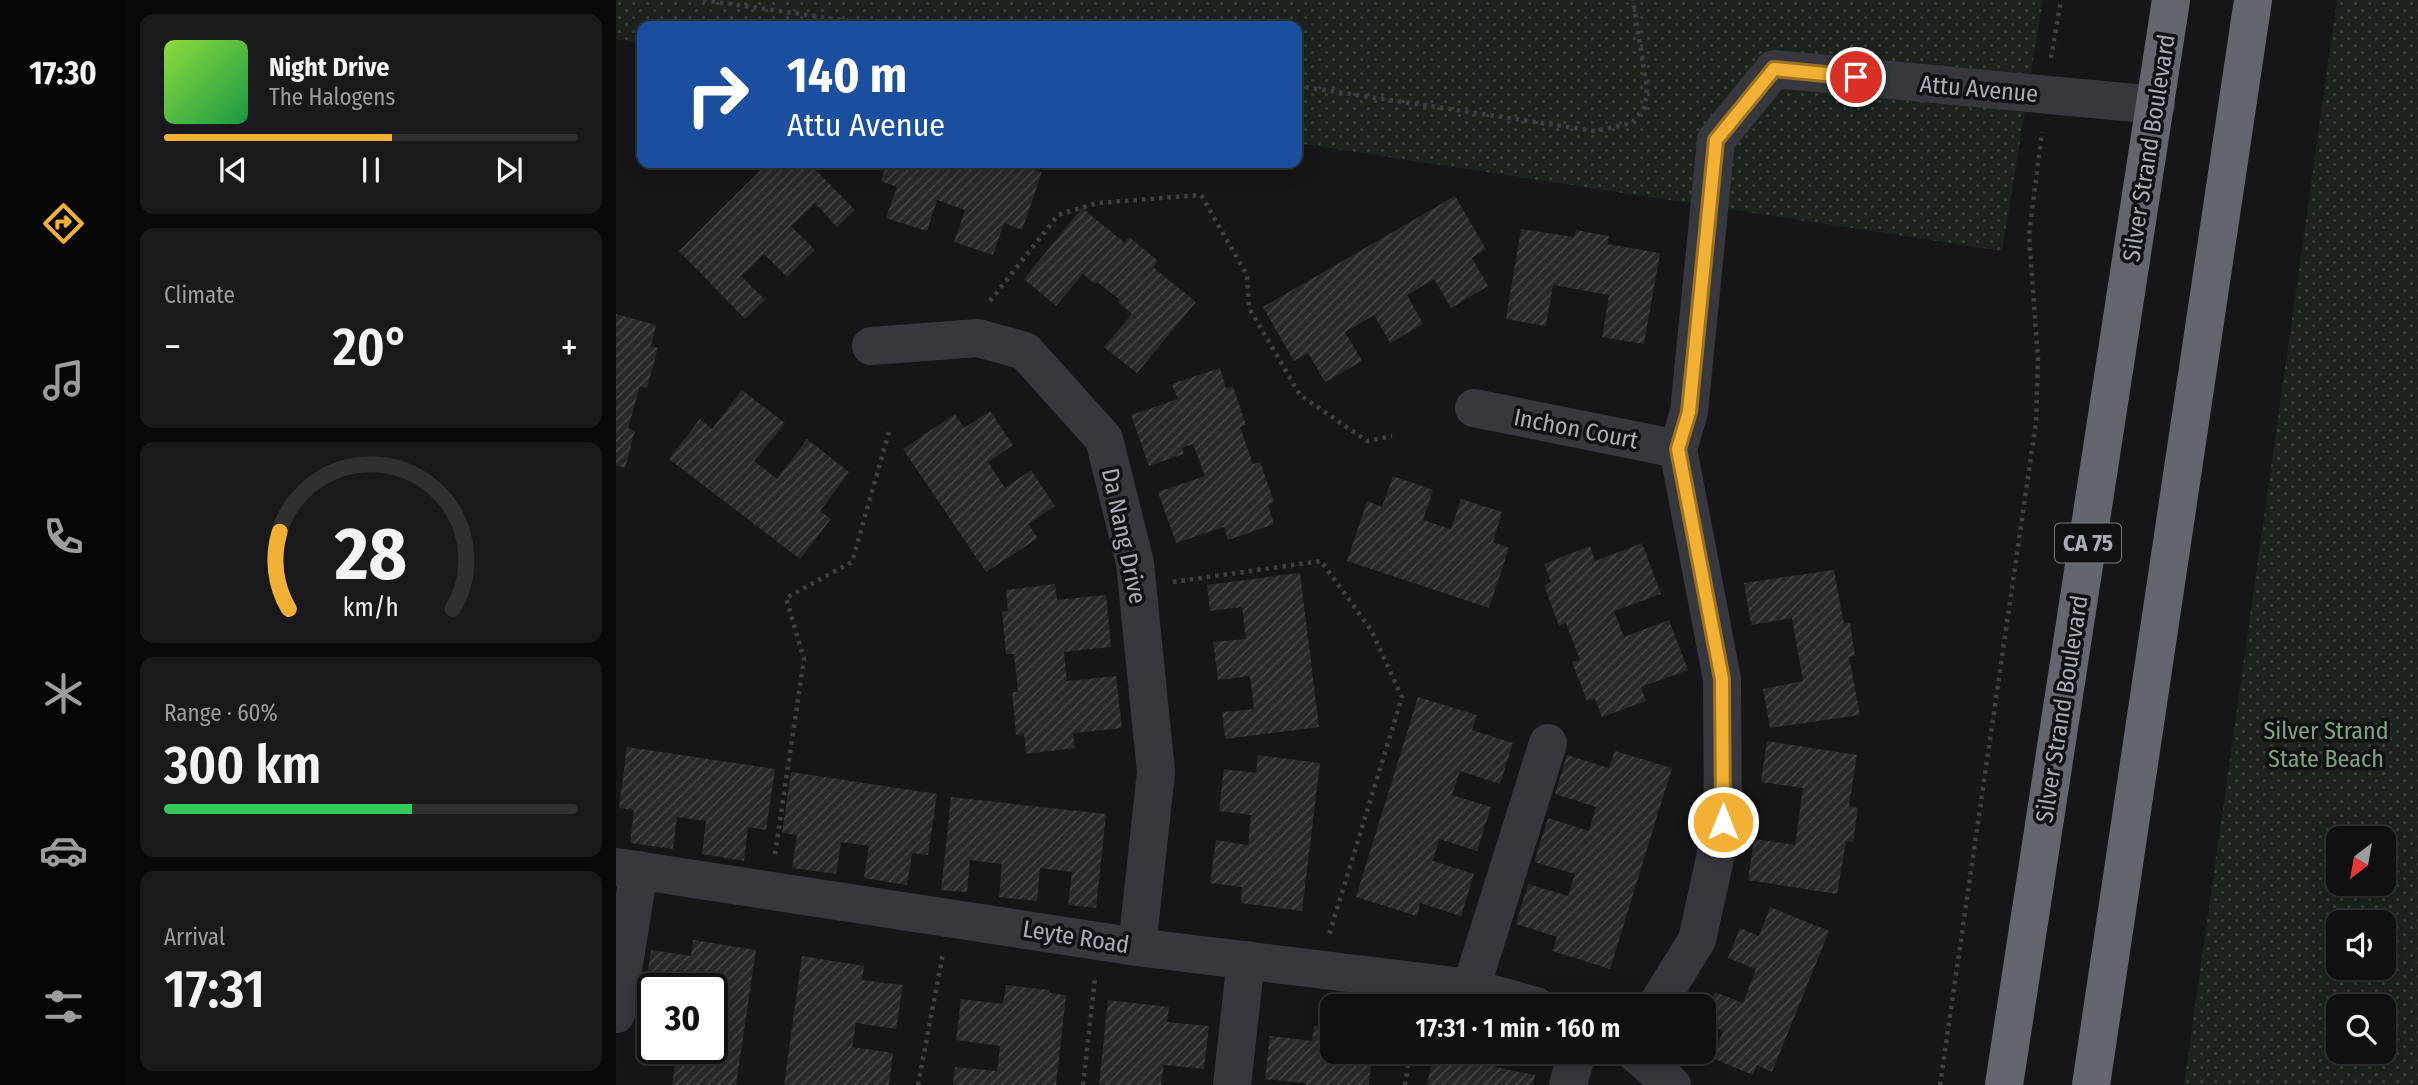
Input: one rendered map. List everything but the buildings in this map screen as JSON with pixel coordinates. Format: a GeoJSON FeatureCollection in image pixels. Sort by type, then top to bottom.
{"type":"FeatureCollection","features":[{"type":"Feature","properties":{"kind":"highway","name":"Silver Strand Boulevard"},"geometry":{"type":"LineString","coordinates":[[2004,1085],[2171,0]]}},
{"type":"Feature","properties":{"kind":"highway"},"geometry":{"type":"LineString","coordinates":[[2091,1085],[2253,0]]}},
{"type":"Feature","properties":{"kind":"street","name":"Attu Avenue"},"geometry":{"type":"LineString","coordinates":[[1663,994],[1697,940],[1723,822],[1722,679],[1678,449],[1689,412],[1716,140],[1774,69],[2156,105]]}},
{"type":"Feature","properties":{"kind":"street","name":"Da Nang Drive"},"geometry":{"type":"LineString","coordinates":[[871,346],[978,338],[1025,351],[1104,439],[1135,563],[1156,772],[1137,947]]}},
{"type":"Feature","properties":{"kind":"street","name":"Inchon Court"},"geometry":{"type":"LineString","coordinates":[[1474,408],[1678,449]]}},
{"type":"Feature","properties":{"kind":"street"},"geometry":{"type":"LineString","coordinates":[[1471,988],[1548,743]]}},
{"type":"Feature","properties":{"kind":"street","name":"Leyte Road"},"geometry":{"type":"LineString","coordinates":[[627,868],[1137,947],[1471,988],[1493,994]]}},
{"type":"Feature","properties":{"kind":"street"},"geometry":{"type":"LineString","coordinates":[[616,1014],[627,868]]}},
{"type":"Feature","properties":{"kind":"street"},"geometry":{"type":"LineString","coordinates":[[1232,1085],[1246,960]]}},
{"type":"Feature","properties":{"kind":"street"},"geometry":{"type":"LineString","coordinates":[[1569,1085],[1574,1064]]}},
{"type":"Feature","properties":{"kind":"street"},"geometry":{"type":"LineString","coordinates":[[1648,1064],[1672,1085]]}},
{"type":"Feature","properties":{"kind":"path"},"geometry":{"type":"LineString","coordinates":[[703,0],[849,21]]}},
{"type":"Feature","properties":{"kind":"path"},"geometry":{"type":"LineString","coordinates":[[1302,87],[1595,131],[1632,123],[1645,107],[1647,88],[1633,0]]}},
{"type":"Feature","properties":{"kind":"path"},"geometry":{"type":"LineString","coordinates":[[1940,1085],[2036,422],[2038,359],[2029,235],[2056,19],[2061,0]]}},
{"type":"Feature","properties":{"kind":"path"},"geometry":{"type":"LineString","coordinates":[[989,301],[1058,215],[1097,202],[1201,195],[1247,275],[1249,308],[1300,394],[1367,440],[1392,436]]}},
{"type":"Feature","properties":{"kind":"path"},"geometry":{"type":"LineString","coordinates":[[770,890],[804,659],[786,598],[852,562],[889,432]]}},
{"type":"Feature","properties":{"kind":"path"},"geometry":{"type":"LineString","coordinates":[[1171,582],[1321,561],[1371,630],[1402,697],[1326,945]]}},
{"type":"Feature","properties":{"kind":"path"},"geometry":{"type":"LineString","coordinates":[[918,1085],[949,917]]}},
{"type":"Feature","properties":{"kind":"path"},"geometry":{"type":"LineString","coordinates":[[1083,1085],[1095,977]]}},
{"type":"Feature","properties":{"kind":"path"},"geometry":{"type":"LineString","coordinates":[[1405,1085],[1408,1064]]}},
{"type":"Feature","properties":{"kind":"green space"},"geometry":{"type":"Polygon","coordinates":[[[616,0],[2043,0],[2002,251],[1302,144],[1302,21],[637,21],[637,42],[616,39],[616,0]]]}},
{"type":"Feature","properties":{"kind":"green space","name":"Silver Strand State Beach"},"geometry":{"type":"Polygon","coordinates":[[[2337,0],[2418,0],[2418,1085],[2184,1085],[2337,0]]]}},
{"type":"Feature","properties":{"kind":"route"},"geometry":{"type":"LineString","coordinates":[[1723,822],[1722,679],[1678,449],[1689,412],[1716,140],[1774,69],[1856,77]]}}]}
